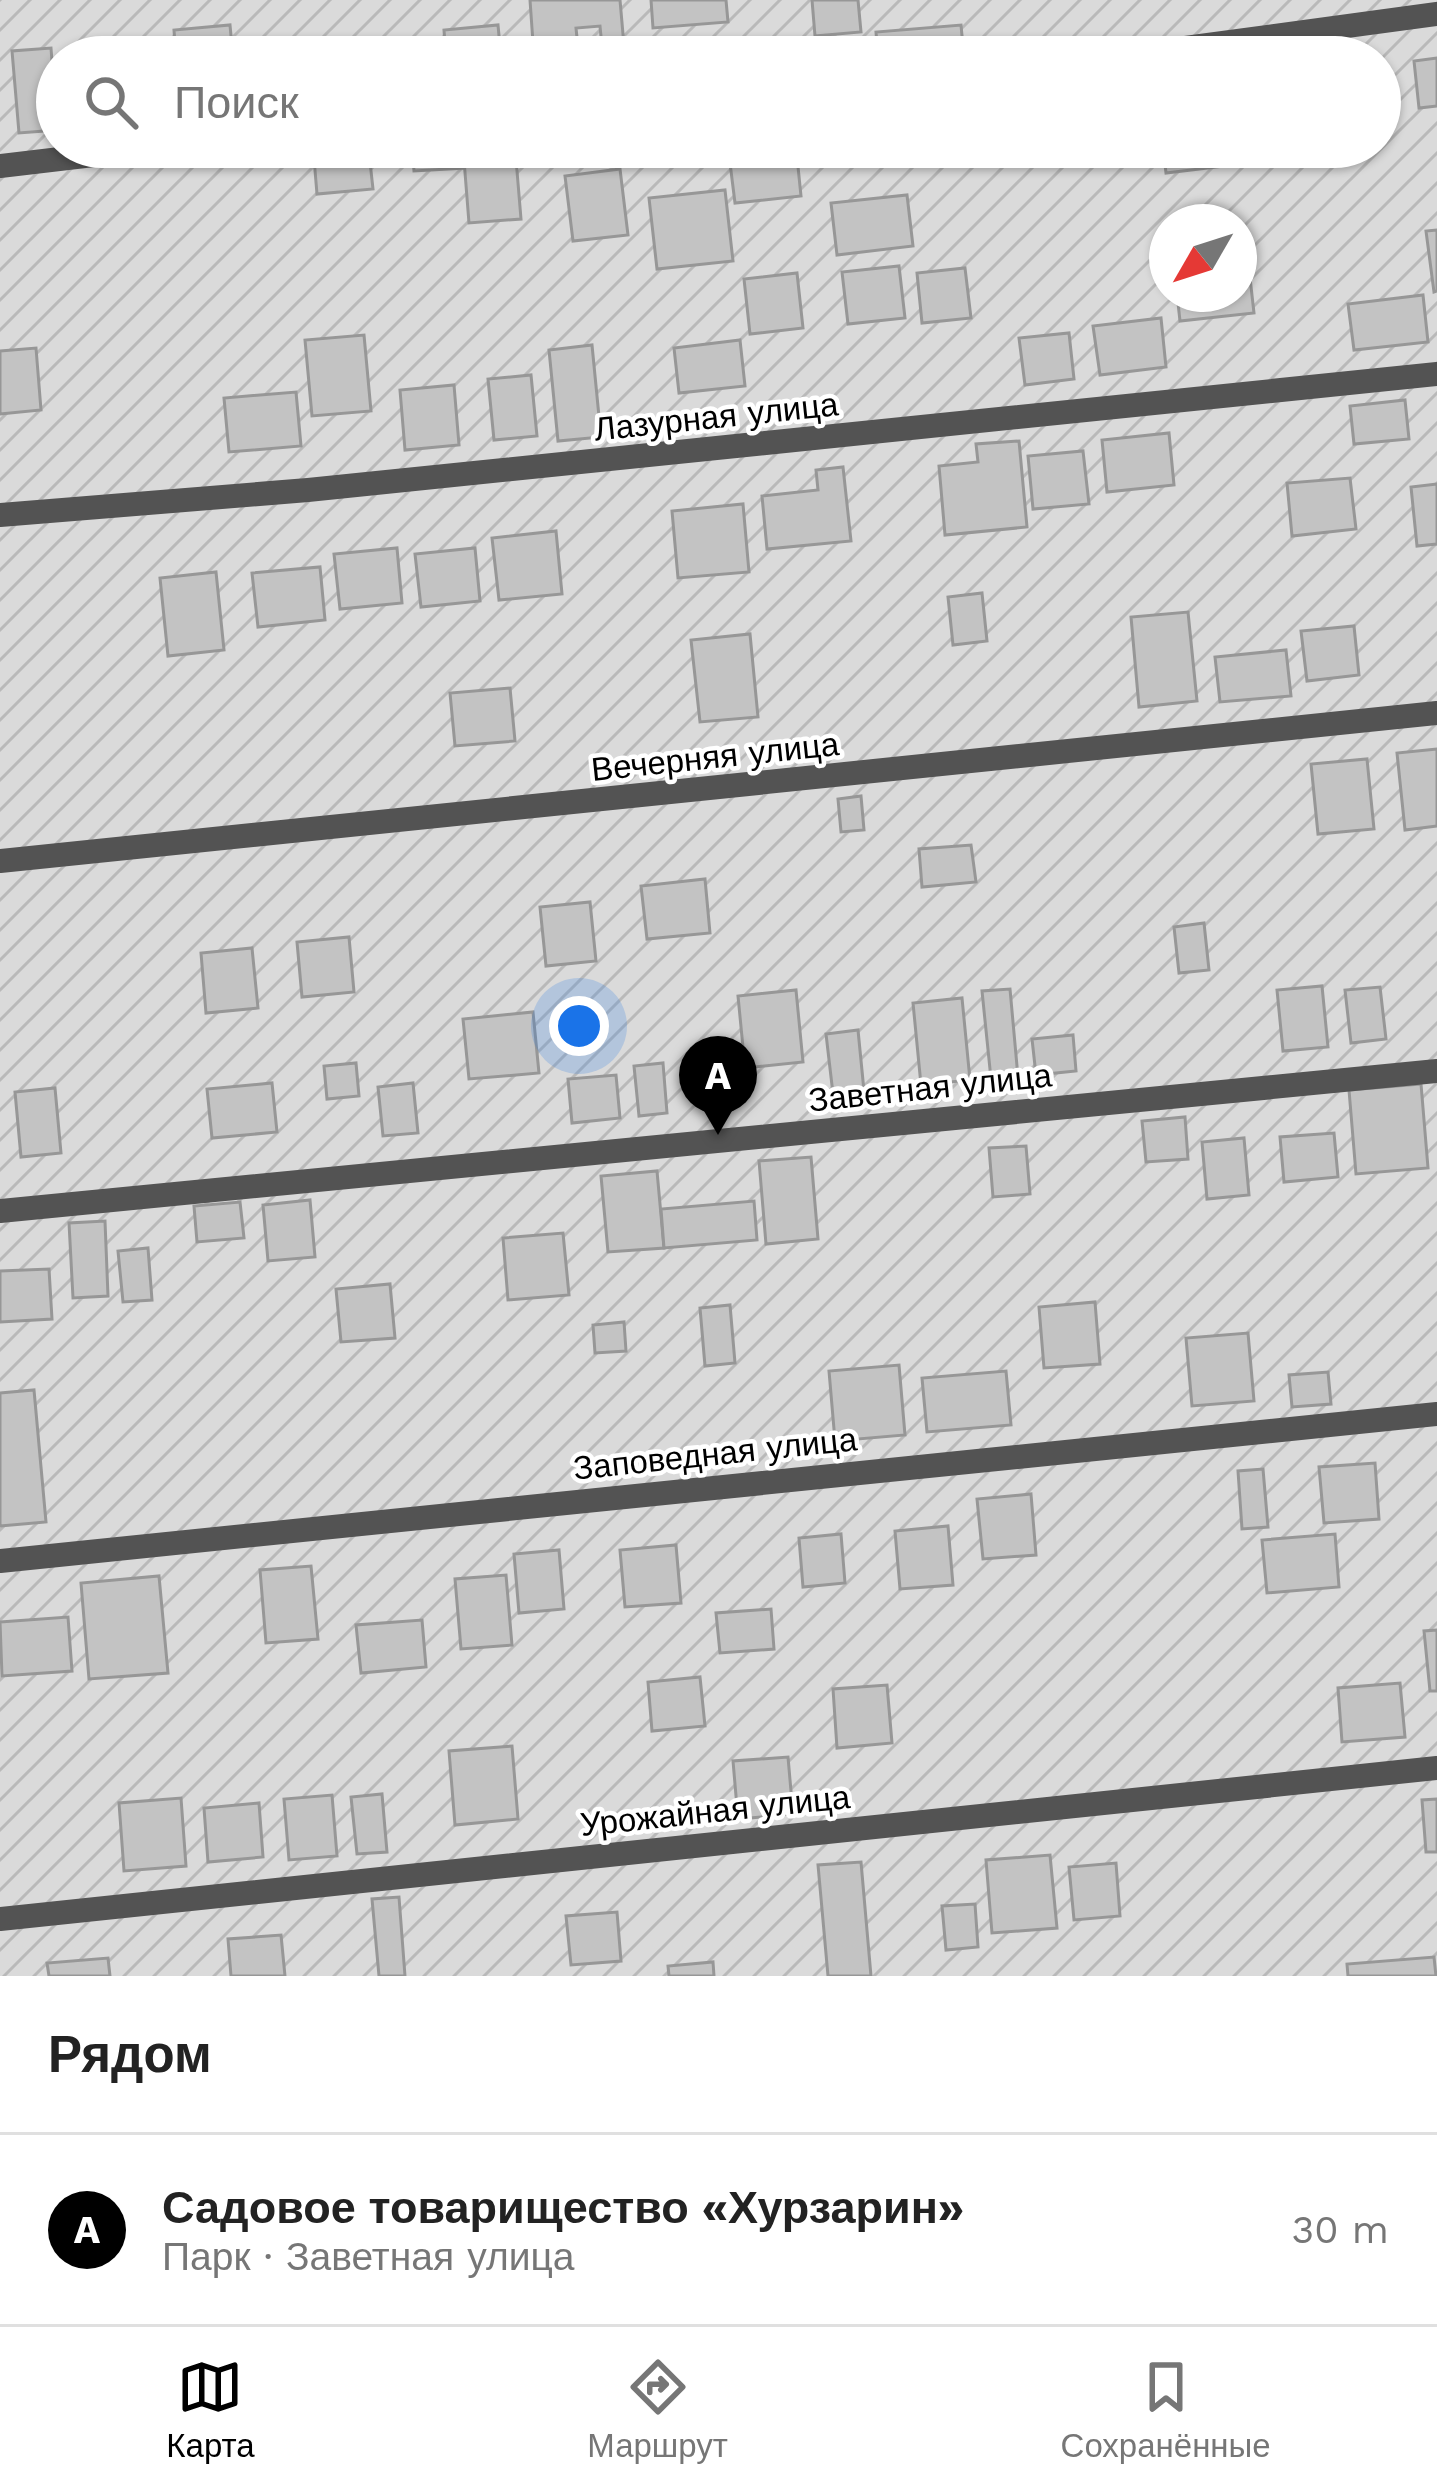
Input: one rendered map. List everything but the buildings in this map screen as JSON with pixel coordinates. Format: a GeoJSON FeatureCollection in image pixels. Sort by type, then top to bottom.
{"type":"FeatureCollection","features":[{"type":"Feature","properties":{"kind":"street"},"geometry":{"type":"LineString","coordinates":[[1274,36],[1437,14]]}},
{"type":"Feature","properties":{"kind":"street"},"geometry":{"type":"LineString","coordinates":[[0,166],[36,162]]}},
{"type":"Feature","properties":{"kind":"street","name":"Лазурная улица"},"geometry":{"type":"LineString","coordinates":[[0,515],[355,485],[1437,374]]}},
{"type":"Feature","properties":{"kind":"street","name":"Вечерняя улица"},"geometry":{"type":"LineString","coordinates":[[0,861],[1437,713]]}},
{"type":"Feature","properties":{"kind":"street","name":"Заветная улица"},"geometry":{"type":"LineString","coordinates":[[0,1211],[1437,1071]]}},
{"type":"Feature","properties":{"kind":"street","name":"Заповедная улица"},"geometry":{"type":"LineString","coordinates":[[0,1561],[1437,1414]]}},
{"type":"Feature","properties":{"kind":"street","name":"Урожайная улица"},"geometry":{"type":"LineString","coordinates":[[0,1918],[1437,1768]]}},
{"type":"Feature","properties":{"kind":"shaded area"},"geometry":{"type":"Polygon","coordinates":[[[0,0],[1437,0],[1437,1976],[0,1976],[0,0]]]}},
{"type":"Feature","properties":{"kind":"place","name":"Садовое товарищество «Хурзарин»"},"geometry":{"type":"Point","coordinates":[718,1135]}}]}
